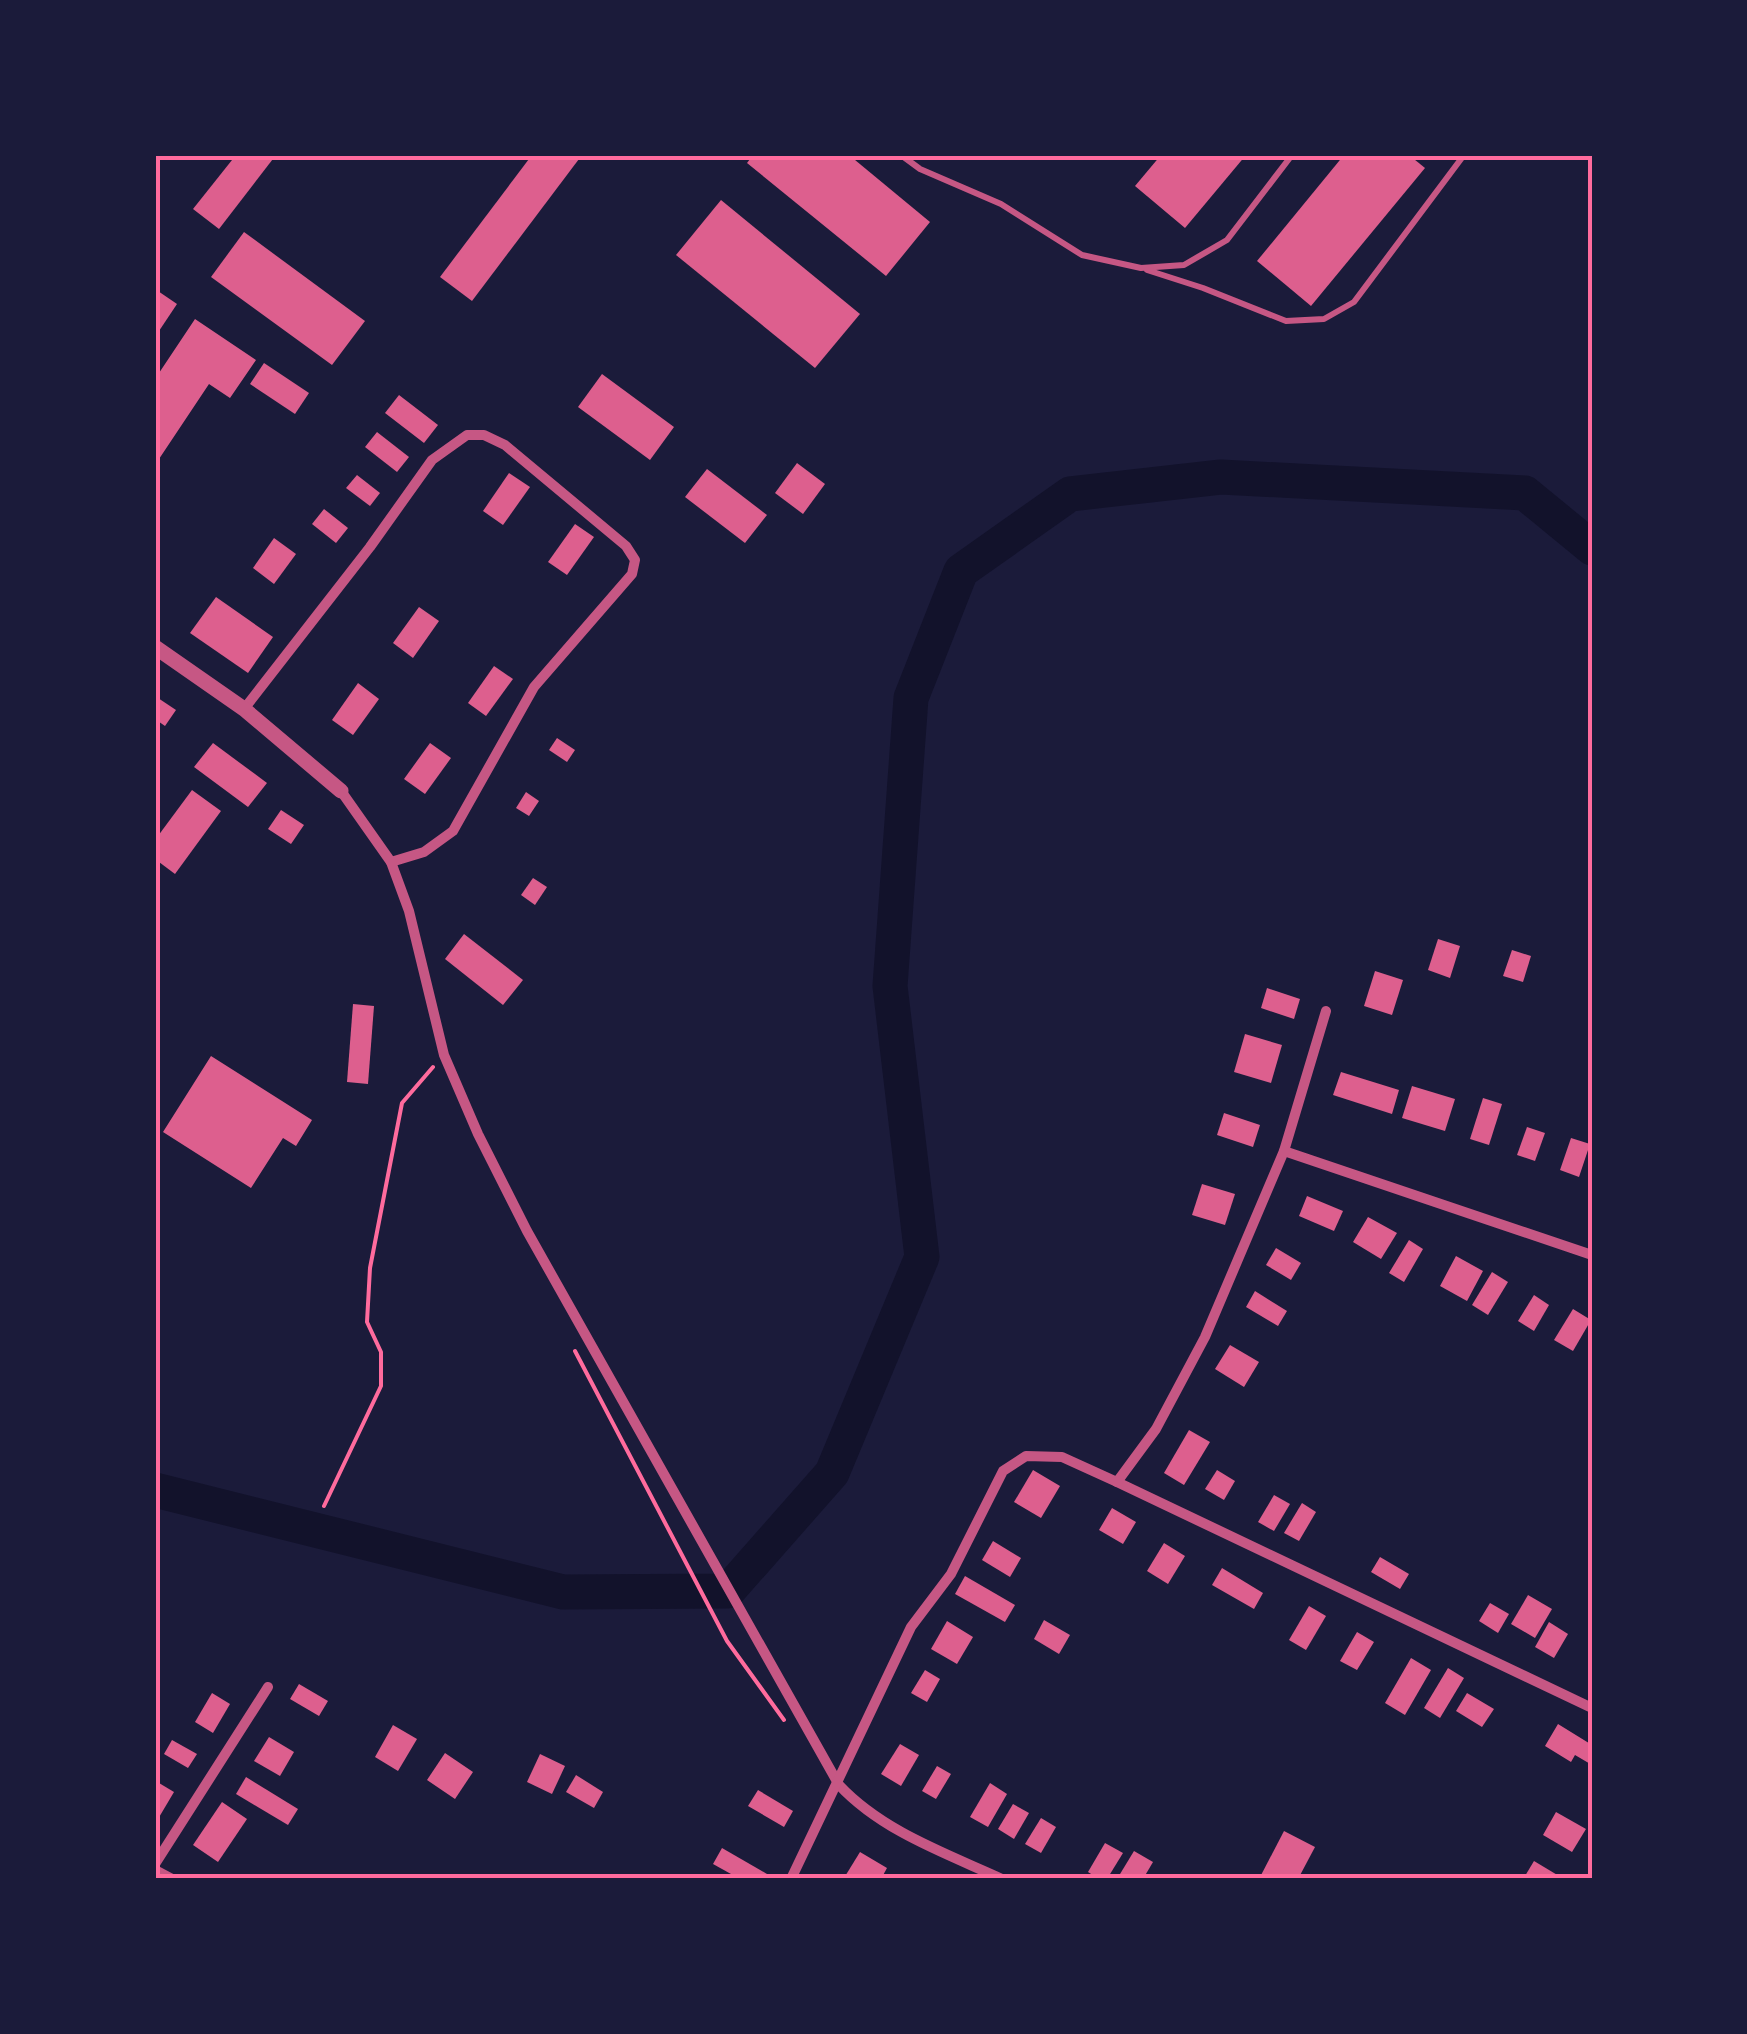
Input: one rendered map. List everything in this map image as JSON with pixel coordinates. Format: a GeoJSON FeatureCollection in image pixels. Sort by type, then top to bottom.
{"type":"FeatureCollection","features":[{"type":"Feature","properties":{"kind":"street"},"geometry":{"type":"LineString","coordinates":[[244,709],[432,460],[467,435],[484,435],[505,445],[626,546],[634,560],[632,574],[534,687],[453,832],[424,852],[391,862]]}},
{"type":"Feature","properties":{"kind":"street"},"geometry":{"type":"LineString","coordinates":[[155,646],[244,709],[342,791],[391,862],[408,910],[444,1055],[478,1134],[527,1230],[838,1784],[863,1808],[899,1831],[1002,1879]]}},
{"type":"Feature","properties":{"kind":"street"},"geometry":{"type":"LineString","coordinates":[[1117,1482],[1156,1429],[1205,1337],[1284,1152],[1326,1011]]}},
{"type":"Feature","properties":{"kind":"street"},"geometry":{"type":"LineString","coordinates":[[1284,1152],[1592,1254]]}},
{"type":"Feature","properties":{"kind":"street"},"geometry":{"type":"LineString","coordinates":[[791,1879],[912,1627],[950,1574],[1004,1471],[1026,1456],[1062,1457],[1592,1708]]}},
{"type":"Feature","properties":{"kind":"street"},"geometry":{"type":"LineString","coordinates":[[172,1879],[155,1867],[268,1686]]}},
{"type":"Feature","properties":{"kind":"lane"},"geometry":{"type":"LineString","coordinates":[[900,155],[920,169],[1001,204],[1082,255],[1203,288],[1286,321],[1324,318],[1354,302],[1464,155]]}},
{"type":"Feature","properties":{"kind":"lane"},"geometry":{"type":"LineString","coordinates":[[1141,268],[1184,265],[1227,240],[1292,155]]}},
{"type":"Feature","properties":{"kind":"path"},"geometry":{"type":"LineString","coordinates":[[324,1506],[381,1386],[381,1352],[367,1322],[370,1268],[402,1103],[444,1055]]}},
{"type":"Feature","properties":{"kind":"path"},"geometry":{"type":"LineString","coordinates":[[643,1483],[727,1641]]}},
{"type":"Feature","properties":{"kind":"building"},"geometry":{"type":"Polygon","coordinates":[[[236,155],[276,155],[219,229],[193,209],[236,155]]]}},
{"type":"Feature","properties":{"kind":"building"},"geometry":{"type":"Polygon","coordinates":[[[532,155],[582,155],[472,301],[440,277],[532,155]]]}},
{"type":"Feature","properties":{"kind":"building"},"geometry":{"type":"Polygon","coordinates":[[[753,155],[849,155],[930,222],[886,276],[747,163],[753,155]]]}},
{"type":"Feature","properties":{"kind":"building"},"geometry":{"type":"Polygon","coordinates":[[[1161,155],[1246,155],[1185,228],[1135,186],[1161,155]]]}},
{"type":"Feature","properties":{"kind":"building"},"geometry":{"type":"Polygon","coordinates":[[[1344,155],[1409,155],[1425,168],[1311,306],[1257,261],[1344,155]]]}},
{"type":"Feature","properties":{"kind":"building"},"geometry":{"type":"Polygon","coordinates":[[[721,200],[860,314],[815,368],[676,255],[721,200]]]}},
{"type":"Feature","properties":{"kind":"building"},"geometry":{"type":"Polygon","coordinates":[[[244,232],[365,321],[332,365],[211,277],[244,232]]]}},
{"type":"Feature","properties":{"kind":"building"},"geometry":{"type":"Polygon","coordinates":[[[155,289],[177,304],[155,337],[155,289]]]}},
{"type":"Feature","properties":{"kind":"building"},"geometry":{"type":"Polygon","coordinates":[[[195,319],[256,360],[230,398],[209,384],[155,465],[155,379],[195,319]]]}},
{"type":"Feature","properties":{"kind":"building"},"geometry":{"type":"Polygon","coordinates":[[[264,363],[309,393],[295,414],[250,384],[264,363]]]}},
{"type":"Feature","properties":{"kind":"building"},"geometry":{"type":"Polygon","coordinates":[[[602,374],[674,427],[650,460],[578,407],[602,374]]]}},
{"type":"Feature","properties":{"kind":"building"},"geometry":{"type":"Polygon","coordinates":[[[399,395],[438,425],[424,443],[385,413],[399,395]]]}},
{"type":"Feature","properties":{"kind":"building"},"geometry":{"type":"Polygon","coordinates":[[[377,432],[409,457],[397,472],[365,447],[377,432]]]}},
{"type":"Feature","properties":{"kind":"building"},"geometry":{"type":"Polygon","coordinates":[[[797,463],[825,484],[803,514],[775,493],[797,463]]]}},
{"type":"Feature","properties":{"kind":"building"},"geometry":{"type":"Polygon","coordinates":[[[707,469],[767,515],[745,543],[685,497],[707,469]]]}},
{"type":"Feature","properties":{"kind":"building"},"geometry":{"type":"Polygon","coordinates":[[[509,473],[530,487],[503,525],[483,511],[509,473]]]}},
{"type":"Feature","properties":{"kind":"building"},"geometry":{"type":"Polygon","coordinates":[[[357,475],[380,493],[370,506],[346,488],[357,475]]]}},
{"type":"Feature","properties":{"kind":"building"},"geometry":{"type":"Polygon","coordinates":[[[324,509],[348,528],[336,543],[312,524],[324,509]]]}},
{"type":"Feature","properties":{"kind":"building"},"geometry":{"type":"Polygon","coordinates":[[[575,524],[594,537],[567,575],[548,562],[575,524]]]}},
{"type":"Feature","properties":{"kind":"building"},"geometry":{"type":"Polygon","coordinates":[[[274,538],[296,554],[274,584],[253,568],[274,538]]]}},
{"type":"Feature","properties":{"kind":"building"},"geometry":{"type":"Polygon","coordinates":[[[216,597],[273,637],[248,673],[190,633],[216,597]]]}},
{"type":"Feature","properties":{"kind":"building"},"geometry":{"type":"Polygon","coordinates":[[[419,607],[439,621],[413,658],[393,643],[419,607]]]}},
{"type":"Feature","properties":{"kind":"building"},"geometry":{"type":"Polygon","coordinates":[[[494,666],[513,679],[486,716],[468,703],[494,666]]]}},
{"type":"Feature","properties":{"kind":"building"},"geometry":{"type":"Polygon","coordinates":[[[358,683],[379,699],[353,735],[332,720],[358,683]]]}},
{"type":"Feature","properties":{"kind":"building"},"geometry":{"type":"Polygon","coordinates":[[[155,696],[176,710],[165,726],[155,719],[155,696]]]}},
{"type":"Feature","properties":{"kind":"building"},"geometry":{"type":"Polygon","coordinates":[[[557,738],[575,750],[567,762],[549,750],[557,738]]]}},
{"type":"Feature","properties":{"kind":"building"},"geometry":{"type":"Polygon","coordinates":[[[213,743],[267,783],[248,807],[194,767],[213,743]]]}},
{"type":"Feature","properties":{"kind":"building"},"geometry":{"type":"Polygon","coordinates":[[[430,743],[451,758],[425,794],[404,779],[430,743]]]}},
{"type":"Feature","properties":{"kind":"building"},"geometry":{"type":"Polygon","coordinates":[[[192,790],[221,811],[175,874],[155,859],[155,840],[192,790]]]}},
{"type":"Feature","properties":{"kind":"building"},"geometry":{"type":"Polygon","coordinates":[[[526,792],[539,801],[529,816],[516,808],[526,792]]]}},
{"type":"Feature","properties":{"kind":"building"},"geometry":{"type":"Polygon","coordinates":[[[281,810],[304,825],[291,844],[268,829],[281,810]]]}},
{"type":"Feature","properties":{"kind":"building"},"geometry":{"type":"Polygon","coordinates":[[[533,878],[547,887],[535,905],[521,895],[533,878]]]}},
{"type":"Feature","properties":{"kind":"building"},"geometry":{"type":"Polygon","coordinates":[[[464,934],[523,980],[503,1005],[445,959],[464,934]]]}},
{"type":"Feature","properties":{"kind":"building"},"geometry":{"type":"Polygon","coordinates":[[[1438,939],[1460,946],[1450,978],[1428,970],[1438,939]]]}},
{"type":"Feature","properties":{"kind":"building"},"geometry":{"type":"Polygon","coordinates":[[[1512,950],[1531,956],[1523,982],[1503,976],[1512,950]]]}},
{"type":"Feature","properties":{"kind":"building"},"geometry":{"type":"Polygon","coordinates":[[[1375,971],[1403,980],[1392,1015],[1364,1006],[1375,971]]]}},
{"type":"Feature","properties":{"kind":"building"},"geometry":{"type":"Polygon","coordinates":[[[1267,988],[1300,999],[1294,1019],[1261,1008],[1267,988]]]}},
{"type":"Feature","properties":{"kind":"building"},"geometry":{"type":"Polygon","coordinates":[[[353,1004],[374,1006],[368,1084],[347,1082],[353,1004]]]}},
{"type":"Feature","properties":{"kind":"building"},"geometry":{"type":"Polygon","coordinates":[[[1245,1034],[1282,1045],[1271,1083],[1234,1072],[1245,1034]]]}},
{"type":"Feature","properties":{"kind":"building"},"geometry":{"type":"Polygon","coordinates":[[[211,1056],[312,1120],[296,1146],[283,1138],[251,1188],[163,1132],[211,1056]]]}},
{"type":"Feature","properties":{"kind":"building"},"geometry":{"type":"Polygon","coordinates":[[[1341,1072],[1399,1090],[1392,1114],[1333,1095],[1341,1072]]]}},
{"type":"Feature","properties":{"kind":"building"},"geometry":{"type":"Polygon","coordinates":[[[1412,1086],[1455,1099],[1445,1131],[1402,1118],[1412,1086]]]}},
{"type":"Feature","properties":{"kind":"building"},"geometry":{"type":"Polygon","coordinates":[[[1483,1098],[1502,1104],[1489,1145],[1470,1139],[1483,1098]]]}},
{"type":"Feature","properties":{"kind":"building"},"geometry":{"type":"Polygon","coordinates":[[[1224,1113],[1260,1125],[1253,1147],[1217,1135],[1224,1113]]]}},
{"type":"Feature","properties":{"kind":"building"},"geometry":{"type":"Polygon","coordinates":[[[1527,1127],[1545,1133],[1535,1161],[1517,1155],[1527,1127]]]}},
{"type":"Feature","properties":{"kind":"building"},"geometry":{"type":"Polygon","coordinates":[[[1571,1138],[1590,1144],[1579,1177],[1560,1170],[1571,1138]]]}},
{"type":"Feature","properties":{"kind":"building"},"geometry":{"type":"Polygon","coordinates":[[[1202,1184],[1235,1194],[1225,1225],[1192,1215],[1202,1184]]]}},
{"type":"Feature","properties":{"kind":"building"},"geometry":{"type":"Polygon","coordinates":[[[1307,1196],[1343,1211],[1334,1231],[1299,1216],[1307,1196]]]}},
{"type":"Feature","properties":{"kind":"building"},"geometry":{"type":"Polygon","coordinates":[[[1368,1217],[1397,1233],[1381,1259],[1353,1242],[1368,1217]]]}},
{"type":"Feature","properties":{"kind":"building"},"geometry":{"type":"Polygon","coordinates":[[[1409,1240],[1423,1249],[1404,1282],[1389,1273],[1409,1240]]]}},
{"type":"Feature","properties":{"kind":"building"},"geometry":{"type":"Polygon","coordinates":[[[1276,1248],[1301,1263],[1291,1280],[1266,1265],[1276,1248]]]}},
{"type":"Feature","properties":{"kind":"building"},"geometry":{"type":"Polygon","coordinates":[[[1456,1256],[1483,1271],[1467,1301],[1440,1286],[1456,1256]]]}},
{"type":"Feature","properties":{"kind":"building"},"geometry":{"type":"Polygon","coordinates":[[[1492,1272],[1508,1282],[1488,1315],[1472,1305],[1492,1272]]]}},
{"type":"Feature","properties":{"kind":"building"},"geometry":{"type":"Polygon","coordinates":[[[1255,1291],[1287,1311],[1278,1326],[1246,1307],[1255,1291]]]}},
{"type":"Feature","properties":{"kind":"building"},"geometry":{"type":"Polygon","coordinates":[[[1534,1295],[1549,1305],[1534,1331],[1518,1321],[1534,1295]]]}},
{"type":"Feature","properties":{"kind":"building"},"geometry":{"type":"Polygon","coordinates":[[[1573,1309],[1591,1320],[1573,1351],[1554,1340],[1573,1309]]]}},
{"type":"Feature","properties":{"kind":"building"},"geometry":{"type":"Polygon","coordinates":[[[1230,1345],[1259,1362],[1244,1387],[1215,1369],[1230,1345]]]}},
{"type":"Feature","properties":{"kind":"building"},"geometry":{"type":"Polygon","coordinates":[[[1189,1430],[1210,1442],[1184,1485],[1164,1473],[1189,1430]]]}},
{"type":"Feature","properties":{"kind":"building"},"geometry":{"type":"Polygon","coordinates":[[[1033,1470],[1060,1486],[1041,1518],[1014,1502],[1033,1470]]]}},
{"type":"Feature","properties":{"kind":"building"},"geometry":{"type":"Polygon","coordinates":[[[1217,1470],[1235,1481],[1224,1500],[1205,1489],[1217,1470]]]}},
{"type":"Feature","properties":{"kind":"building"},"geometry":{"type":"Polygon","coordinates":[[[1274,1495],[1290,1504],[1274,1531],[1258,1522],[1274,1495]]]}},
{"type":"Feature","properties":{"kind":"building"},"geometry":{"type":"Polygon","coordinates":[[[1302,1503],[1316,1512],[1299,1541],[1284,1533],[1302,1503]]]}},
{"type":"Feature","properties":{"kind":"building"},"geometry":{"type":"Polygon","coordinates":[[[1112,1508],[1136,1522],[1123,1544],[1099,1530],[1112,1508]]]}},
{"type":"Feature","properties":{"kind":"building"},"geometry":{"type":"Polygon","coordinates":[[[993,1541],[1021,1558],[1010,1577],[982,1560],[993,1541]]]}},
{"type":"Feature","properties":{"kind":"building"},"geometry":{"type":"Polygon","coordinates":[[[1164,1543],[1185,1556],[1168,1584],[1147,1571],[1164,1543]]]}},
{"type":"Feature","properties":{"kind":"building"},"geometry":{"type":"Polygon","coordinates":[[[1380,1557],[1409,1574],[1400,1589],[1371,1572],[1380,1557]]]}},
{"type":"Feature","properties":{"kind":"building"},"geometry":{"type":"Polygon","coordinates":[[[1222,1568],[1263,1593],[1254,1609],[1212,1585],[1222,1568]]]}},
{"type":"Feature","properties":{"kind":"building"},"geometry":{"type":"Polygon","coordinates":[[[965,1576],[1015,1605],[1005,1622],[955,1594],[965,1576]]]}},
{"type":"Feature","properties":{"kind":"building"},"geometry":{"type":"Polygon","coordinates":[[[1528,1595],[1552,1609],[1535,1638],[1511,1624],[1528,1595]]]}},
{"type":"Feature","properties":{"kind":"building"},"geometry":{"type":"Polygon","coordinates":[[[1490,1603],[1509,1614],[1498,1633],[1479,1621],[1490,1603]]]}},
{"type":"Feature","properties":{"kind":"building"},"geometry":{"type":"Polygon","coordinates":[[[1309,1606],[1326,1616],[1306,1650],[1289,1640],[1309,1606]]]}},
{"type":"Feature","properties":{"kind":"building"},"geometry":{"type":"Polygon","coordinates":[[[1044,1620],[1070,1635],[1059,1654],[1034,1639],[1044,1620]]]}},
{"type":"Feature","properties":{"kind":"building"},"geometry":{"type":"Polygon","coordinates":[[[947,1621],[973,1637],[957,1664],[931,1649],[947,1621]]]}},
{"type":"Feature","properties":{"kind":"building"},"geometry":{"type":"Polygon","coordinates":[[[1549,1622],[1568,1634],[1554,1658],[1535,1647],[1549,1622]]]}},
{"type":"Feature","properties":{"kind":"building"},"geometry":{"type":"Polygon","coordinates":[[[1357,1632],[1374,1642],[1357,1670],[1340,1661],[1357,1632]]]}},
{"type":"Feature","properties":{"kind":"building"},"geometry":{"type":"Polygon","coordinates":[[[1411,1658],[1431,1670],[1405,1715],[1385,1703],[1411,1658]]]}},
{"type":"Feature","properties":{"kind":"building"},"geometry":{"type":"Polygon","coordinates":[[[1448,1668],[1464,1678],[1440,1718],[1424,1708],[1448,1668]]]}},
{"type":"Feature","properties":{"kind":"building"},"geometry":{"type":"Polygon","coordinates":[[[925,1670],[940,1679],[927,1702],[911,1693],[925,1670]]]}},
{"type":"Feature","properties":{"kind":"building"},"geometry":{"type":"Polygon","coordinates":[[[299,1684],[328,1701],[319,1716],[290,1699],[299,1684]]]}},
{"type":"Feature","properties":{"kind":"building"},"geometry":{"type":"Polygon","coordinates":[[[212,1693],[230,1704],[213,1733],[195,1722],[212,1693]]]}},
{"type":"Feature","properties":{"kind":"building"},"geometry":{"type":"Polygon","coordinates":[[[1467,1693],[1494,1709],[1482,1727],[1456,1711],[1467,1693]]]}},
{"type":"Feature","properties":{"kind":"building"},"geometry":{"type":"Polygon","coordinates":[[[1558,1724],[1592,1745],[1592,1765],[1575,1755],[1571,1762],[1545,1746],[1558,1724]]]}},
{"type":"Feature","properties":{"kind":"building"},"geometry":{"type":"Polygon","coordinates":[[[393,1725],[417,1739],[398,1771],[375,1757],[393,1725]]]}},
{"type":"Feature","properties":{"kind":"building"},"geometry":{"type":"Polygon","coordinates":[[[269,1737],[294,1752],[280,1776],[254,1761],[269,1737]]]}},
{"type":"Feature","properties":{"kind":"building"},"geometry":{"type":"Polygon","coordinates":[[[172,1740],[197,1754],[188,1768],[164,1754],[172,1740]]]}},
{"type":"Feature","properties":{"kind":"building"},"geometry":{"type":"Polygon","coordinates":[[[900,1744],[919,1755],[901,1786],[881,1774],[900,1744]]]}},
{"type":"Feature","properties":{"kind":"building"},"geometry":{"type":"Polygon","coordinates":[[[445,1753],[473,1772],[455,1799],[427,1780],[445,1753]]]}},
{"type":"Feature","properties":{"kind":"building"},"geometry":{"type":"Polygon","coordinates":[[[540,1754],[565,1766],[552,1794],[527,1782],[540,1754]]]}},
{"type":"Feature","properties":{"kind":"building"},"geometry":{"type":"Polygon","coordinates":[[[937,1766],[951,1774],[936,1799],[922,1791],[937,1766]]]}},
{"type":"Feature","properties":{"kind":"building"},"geometry":{"type":"Polygon","coordinates":[[[576,1775],[603,1792],[594,1808],[566,1792],[576,1775]]]}},
{"type":"Feature","properties":{"kind":"building"},"geometry":{"type":"Polygon","coordinates":[[[246,1777],[298,1809],[288,1825],[236,1794],[246,1777]]]}},
{"type":"Feature","properties":{"kind":"building"},"geometry":{"type":"Polygon","coordinates":[[[159,1783],[174,1792],[155,1824],[155,1790],[159,1783]]]}},
{"type":"Feature","properties":{"kind":"building"},"geometry":{"type":"Polygon","coordinates":[[[990,1783],[1007,1794],[988,1827],[970,1817],[990,1783]]]}},
{"type":"Feature","properties":{"kind":"building"},"geometry":{"type":"Polygon","coordinates":[[[758,1790],[793,1811],[784,1827],[748,1806],[758,1790]]]}},
{"type":"Feature","properties":{"kind":"building"},"geometry":{"type":"Polygon","coordinates":[[[222,1802],[247,1819],[218,1862],[193,1845],[222,1802]]]}},
{"type":"Feature","properties":{"kind":"building"},"geometry":{"type":"Polygon","coordinates":[[[1013,1804],[1029,1813],[1014,1839],[998,1829],[1013,1804]]]}},
{"type":"Feature","properties":{"kind":"building"},"geometry":{"type":"Polygon","coordinates":[[[1556,1812],[1586,1829],[1572,1852],[1543,1835],[1556,1812]]]}},
{"type":"Feature","properties":{"kind":"building"},"geometry":{"type":"Polygon","coordinates":[[[1041,1818],[1056,1827],[1041,1853],[1025,1844],[1041,1818]]]}},
{"type":"Feature","properties":{"kind":"building"},"geometry":{"type":"Polygon","coordinates":[[[1284,1831],[1315,1847],[1298,1879],[1259,1879],[1284,1831]]]}},
{"type":"Feature","properties":{"kind":"building"},"geometry":{"type":"Polygon","coordinates":[[[1105,1843],[1123,1853],[1107,1879],[1099,1879],[1088,1872],[1105,1843]]]}},
{"type":"Feature","properties":{"kind":"building"},"geometry":{"type":"Polygon","coordinates":[[[722,1848],[767,1874],[764,1879],[740,1879],[713,1864],[722,1848]]]}},
{"type":"Feature","properties":{"kind":"building"},"geometry":{"type":"Polygon","coordinates":[[[1134,1851],[1153,1862],[1143,1879],[1117,1879],[1134,1851]]]}},
{"type":"Feature","properties":{"kind":"building"},"geometry":{"type":"Polygon","coordinates":[[[860,1852],[887,1868],[881,1879],[844,1878],[860,1852]]]}},
{"type":"Feature","properties":{"kind":"building"},"geometry":{"type":"Polygon","coordinates":[[[1534,1861],[1564,1879],[1525,1876],[1534,1861]]]}},
{"type":"Feature","properties":{"kind":"waterway"},"geometry":{"type":"LineString","coordinates":[[155,1490],[563,1592],[728,1591],[832,1473],[922,1257],[890,986],[911,698],[961,571],[1070,494],[1221,477],[1525,493],[1592,548]]}}]}
